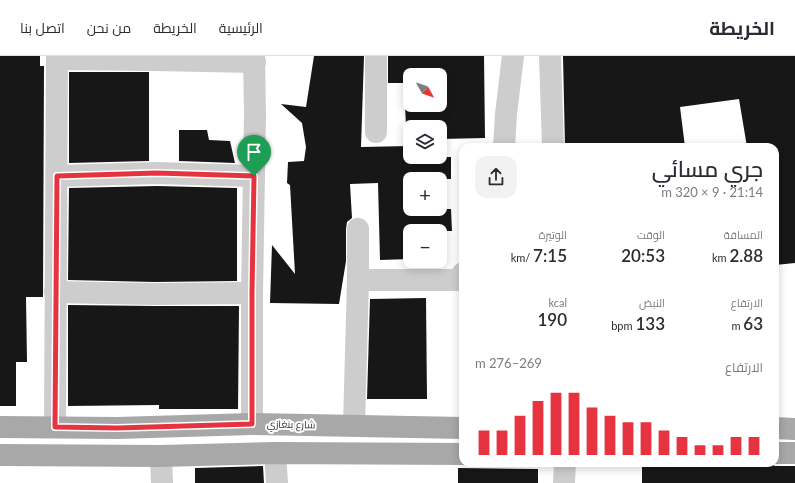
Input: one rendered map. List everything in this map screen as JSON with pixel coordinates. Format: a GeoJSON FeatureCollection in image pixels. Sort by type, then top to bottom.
{"type":"FeatureCollection","features":[{"type":"Feature","properties":{"kind":"main road","name":"شارع بنغازي"},"geometry":{"type":"LineString","coordinates":[[0,427],[117,428],[252,424],[459,428]]}},
{"type":"Feature","properties":{"kind":"main road"},"geometry":{"type":"LineString","coordinates":[[779,428],[795,428]]}},
{"type":"Feature","properties":{"kind":"main road"},"geometry":{"type":"LineString","coordinates":[[0,455],[161,456],[275,453],[459,454]]}},
{"type":"Feature","properties":{"kind":"main road"},"geometry":{"type":"LineString","coordinates":[[779,453],[795,453]]}},
{"type":"Feature","properties":{"kind":"street"},"geometry":{"type":"LineString","coordinates":[[376,56],[376,132]]}},
{"type":"Feature","properties":{"kind":"street"},"geometry":{"type":"LineString","coordinates":[[504,143],[513,56]]}},
{"type":"Feature","properties":{"kind":"street"},"geometry":{"type":"LineString","coordinates":[[550,56],[552,143]]}},
{"type":"Feature","properties":{"kind":"street"},"geometry":{"type":"LineString","coordinates":[[55,427],[57,58],[153,60],[255,59],[252,424]]}},
{"type":"Feature","properties":{"kind":"street"},"geometry":{"type":"LineString","coordinates":[[57,176],[157,173],[254,176]]}},
{"type":"Feature","properties":{"kind":"street"},"geometry":{"type":"LineString","coordinates":[[354,425],[358,229]]}},
{"type":"Feature","properties":{"kind":"street"},"geometry":{"type":"LineString","coordinates":[[358,280],[458,280],[459,279]]}},
{"type":"Feature","properties":{"kind":"street"},"geometry":{"type":"LineString","coordinates":[[55,292],[154,294],[252,293]]}},
{"type":"Feature","properties":{"kind":"street"},"geometry":{"type":"LineString","coordinates":[[275,453],[277,483]]}},
{"type":"Feature","properties":{"kind":"street"},"geometry":{"type":"LineString","coordinates":[[161,456],[162,483]]}},
{"type":"Feature","properties":{"kind":"street"},"geometry":{"type":"LineString","coordinates":[[564,483],[565,467]]}},
{"type":"Feature","properties":{"kind":"building"},"geometry":{"type":"Polygon","coordinates":[[[0,56],[40,56],[40,66],[44,66],[43,297],[26,297],[27,362],[16,362],[16,406],[0,406],[0,56]]]}},
{"type":"Feature","properties":{"kind":"building"},"geometry":{"type":"Polygon","coordinates":[[[314,56],[364,56],[361,147],[403,146],[403,164],[447,164],[447,157],[451,157],[451,179],[447,179],[447,172],[403,172],[403,216],[447,216],[447,209],[451,209],[452,231],[447,231],[447,224],[403,224],[403,259],[380,260],[378,183],[350,184],[352,218],[347,222],[346,261],[339,304],[270,303],[272,245],[295,274],[290,185],[287,183],[288,162],[304,161],[306,147],[302,123],[281,104],[306,107],[314,56]]]}},
{"type":"Feature","properties":{"kind":"building"},"geometry":{"type":"Polygon","coordinates":[[[388,56],[484,56],[485,138],[447,139],[447,120],[406,120],[405,112],[447,112],[447,68],[403,68],[403,83],[388,83],[388,56]]]}},
{"type":"Feature","properties":{"kind":"building"},"geometry":{"type":"Polygon","coordinates":[[[563,56],[795,56],[795,263],[779,265],[779,143],[746,143],[739,99],[680,107],[684,143],[565,143],[563,56]]]}},
{"type":"Feature","properties":{"kind":"building"},"geometry":{"type":"Polygon","coordinates":[[[69,72],[149,72],[149,161],[69,163],[69,72]]]}},
{"type":"Feature","properties":{"kind":"building"},"geometry":{"type":"Polygon","coordinates":[[[179,130],[207,130],[209,140],[230,141],[235,163],[179,161],[179,130]]]}},
{"type":"Feature","properties":{"kind":"building"},"geometry":{"type":"Polygon","coordinates":[[[157,186],[237,188],[237,281],[154,282],[68,280],[69,188],[157,186]]]}},
{"type":"Feature","properties":{"kind":"building"},"geometry":{"type":"Polygon","coordinates":[[[426,298],[427,399],[367,399],[370,299],[426,298]]]}},
{"type":"Feature","properties":{"kind":"building"},"geometry":{"type":"Polygon","coordinates":[[[68,305],[239,306],[238,409],[159,409],[159,405],[68,406],[68,305]]]}},
{"type":"Feature","properties":{"kind":"building"},"geometry":{"type":"Polygon","coordinates":[[[263,466],[264,483],[195,483],[195,468],[263,466]]]}},
{"type":"Feature","properties":{"kind":"building"},"geometry":{"type":"Polygon","coordinates":[[[795,466],[795,483],[642,483],[642,467],[795,466]]]}},
{"type":"Feature","properties":{"kind":"building"},"geometry":{"type":"Polygon","coordinates":[[[458,468],[538,469],[538,483],[458,483],[458,468]]]}},
{"type":"Feature","properties":{"kind":"route"},"geometry":{"type":"LineString","coordinates":[[157,173],[254,176],[252,424],[117,428],[55,427],[57,176],[157,173]]}}]}
